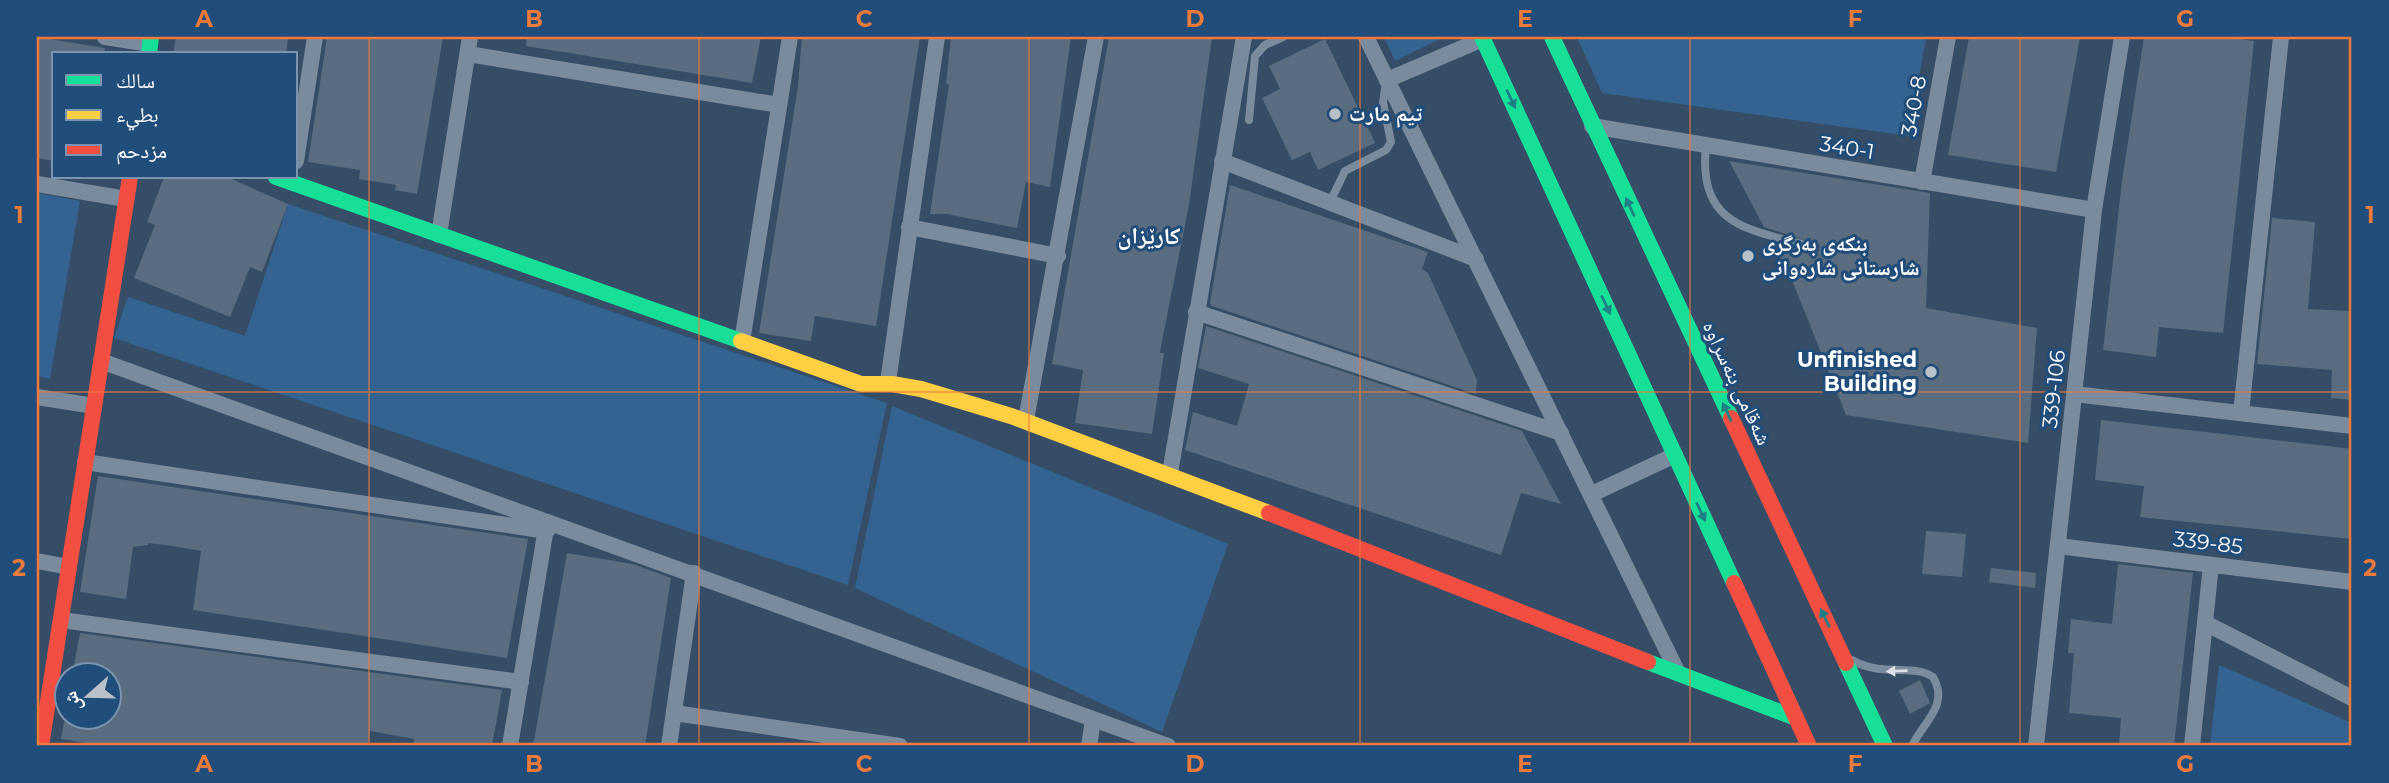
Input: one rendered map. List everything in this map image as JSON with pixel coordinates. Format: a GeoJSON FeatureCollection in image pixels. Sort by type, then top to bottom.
{"type":"FeatureCollection","features":[{"type":"Feature","properties":{"kind":"street"},"geometry":{"type":"LineString","coordinates":[[105,37],[150,45]]}},
{"type":"Feature","properties":{"kind":"street"},"geometry":{"type":"LineString","coordinates":[[298,148],[315,37]]}},
{"type":"Feature","properties":{"kind":"street"},"geometry":{"type":"LineString","coordinates":[[439,235],[470,37]]}},
{"type":"Feature","properties":{"kind":"street"},"geometry":{"type":"LineString","coordinates":[[742,342],[790,37]]}},
{"type":"Feature","properties":{"kind":"street"},"geometry":{"type":"LineString","coordinates":[[888,382],[937,37]]}},
{"type":"Feature","properties":{"kind":"street"},"geometry":{"type":"LineString","coordinates":[[1026,420],[1097,37]]}},
{"type":"Feature","properties":{"kind":"street"},"geometry":{"type":"LineString","coordinates":[[1170,473],[1244,37]]}},
{"type":"Feature","properties":{"kind":"street"},"geometry":{"type":"LineString","coordinates":[[1366,37],[1678,673]]}},
{"type":"Feature","properties":{"kind":"street","name":"شەقامی بنەسراوە"},"geometry":{"type":"LineString","coordinates":[[1552,37],[1885,746]]}},
{"type":"Feature","properties":{"kind":"street","name":"340-8"},"geometry":{"type":"LineString","coordinates":[[1922,182],[1948,37]]}},
{"type":"Feature","properties":{"kind":"street","name":"339-106"},"geometry":{"type":"LineString","coordinates":[[2036,746],[2094,211],[2122,37]]}},
{"type":"Feature","properties":{"kind":"street"},"geometry":{"type":"LineString","coordinates":[[2241,413],[2281,37]]}},
{"type":"Feature","properties":{"kind":"street"},"geometry":{"type":"LineString","coordinates":[[1387,80],[1483,38],[1809,746]]}},
{"type":"Feature","properties":{"kind":"street"},"geometry":{"type":"LineString","coordinates":[[468,54],[779,105]]}},
{"type":"Feature","properties":{"kind":"street","name":"340-1"},"geometry":{"type":"LineString","coordinates":[[1592,127],[2094,211]]}},
{"type":"Feature","properties":{"kind":"street"},"geometry":{"type":"LineString","coordinates":[[1222,161],[1476,259]]}},
{"type":"Feature","properties":{"kind":"street"},"geometry":{"type":"LineString","coordinates":[[41,746],[130,178]]}},
{"type":"Feature","properties":{"kind":"street"},"geometry":{"type":"LineString","coordinates":[[293,180],[439,235],[861,384],[888,382],[1026,420],[1170,473],[1797,718]]}},
{"type":"Feature","properties":{"kind":"street"},"geometry":{"type":"LineString","coordinates":[[37,184],[126,199]]}},
{"type":"Feature","properties":{"kind":"street"},"geometry":{"type":"LineString","coordinates":[[909,227],[1058,256]]}},
{"type":"Feature","properties":{"kind":"street"},"geometry":{"type":"LineString","coordinates":[[1196,312],[1561,433]]}},
{"type":"Feature","properties":{"kind":"street"},"geometry":{"type":"LineString","coordinates":[[101,360],[547,525],[694,573],[1168,746]]}},
{"type":"Feature","properties":{"kind":"street"},"geometry":{"type":"LineString","coordinates":[[2074,394],[2352,426]]}},
{"type":"Feature","properties":{"kind":"street"},"geometry":{"type":"LineString","coordinates":[[37,397],[94,406]]}},
{"type":"Feature","properties":{"kind":"street"},"geometry":{"type":"LineString","coordinates":[[1592,494],[1675,455]]}},
{"type":"Feature","properties":{"kind":"street"},"geometry":{"type":"LineString","coordinates":[[85,462],[547,525]]}},
{"type":"Feature","properties":{"kind":"street"},"geometry":{"type":"LineString","coordinates":[[510,746],[547,525]]}},
{"type":"Feature","properties":{"kind":"street","name":"339-85"},"geometry":{"type":"LineString","coordinates":[[2058,546],[2352,582]]}},
{"type":"Feature","properties":{"kind":"street"},"geometry":{"type":"LineString","coordinates":[[37,561],[69,566]]}},
{"type":"Feature","properties":{"kind":"street"},"geometry":{"type":"LineString","coordinates":[[2192,746],[2211,565]]}},
{"type":"Feature","properties":{"kind":"street"},"geometry":{"type":"LineString","coordinates":[[669,746],[694,573]]}},
{"type":"Feature","properties":{"kind":"street"},"geometry":{"type":"LineString","coordinates":[[61,620],[521,682]]}},
{"type":"Feature","properties":{"kind":"street"},"geometry":{"type":"LineString","coordinates":[[2205,623],[2352,698]]}},
{"type":"Feature","properties":{"kind":"street"},"geometry":{"type":"LineString","coordinates":[[674,713],[900,746]]}},
{"type":"Feature","properties":{"kind":"street"},"geometry":{"type":"LineString","coordinates":[[1088,746],[1093,720]]}},
{"type":"Feature","properties":{"kind":"lane"},"geometry":{"type":"LineString","coordinates":[[1250,120],[1255,56],[1265,45],[1283,37]]}},
{"type":"Feature","properties":{"kind":"lane"},"geometry":{"type":"LineString","coordinates":[[1330,202],[1345,171],[1386,150],[1391,142],[1382,92],[1387,80]]}},
{"type":"Feature","properties":{"kind":"lane"},"geometry":{"type":"LineString","coordinates":[[1706,146],[1703,171],[1710,193],[1736,226],[1814,247]]}},
{"type":"Feature","properties":{"kind":"lane"},"geometry":{"type":"LineString","coordinates":[[1843,653],[1871,670],[1916,670],[1933,677],[1939,686],[1938,705],[1912,746]]}},
{"type":"Feature","properties":{"kind":"shaded area"},"geometry":{"type":"Polygon","coordinates":[[[1384,37],[1444,37],[1395,61],[1384,37]]]}},
{"type":"Feature","properties":{"kind":"shaded area"},"geometry":{"type":"Polygon","coordinates":[[[1577,37],[1926,37],[1909,136],[1602,93],[1577,37]]]}},
{"type":"Feature","properties":{"kind":"shaded area"},"geometry":{"type":"Polygon","coordinates":[[[37,193],[80,201],[50,379],[37,376],[37,193]]]}},
{"type":"Feature","properties":{"kind":"shaded area"},"geometry":{"type":"Polygon","coordinates":[[[288,204],[887,403],[848,585],[114,338],[128,297],[245,336],[288,204]]]}},
{"type":"Feature","properties":{"kind":"shaded area"},"geometry":{"type":"Polygon","coordinates":[[[892,406],[1228,544],[1162,732],[855,588],[892,406]]]}},
{"type":"Feature","properties":{"kind":"shaded area"},"geometry":{"type":"Polygon","coordinates":[[[2219,665],[2352,723],[2352,746],[2210,746],[2219,665]]]}},
{"type":"Feature","properties":{"kind":"building"},"geometry":{"type":"Polygon","coordinates":[[[37,37],[105,48],[104,52],[52,52],[52,161],[37,158],[37,37]]]}},
{"type":"Feature","properties":{"kind":"building"},"geometry":{"type":"Polygon","coordinates":[[[176,37],[288,37],[286,52],[173,52],[176,37]]]}},
{"type":"Feature","properties":{"kind":"building"},"geometry":{"type":"Polygon","coordinates":[[[327,37],[443,37],[417,194],[395,190],[396,185],[359,179],[360,170],[308,162],[327,37]]]}},
{"type":"Feature","properties":{"kind":"building"},"geometry":{"type":"Polygon","coordinates":[[[527,37],[761,37],[752,83],[526,46],[527,37]]]}},
{"type":"Feature","properties":{"kind":"building"},"geometry":{"type":"Polygon","coordinates":[[[802,37],[920,37],[876,326],[815,316],[811,341],[759,333],[798,86],[802,37]]]}},
{"type":"Feature","properties":{"kind":"building"},"geometry":{"type":"Polygon","coordinates":[[[951,37],[1071,37],[1050,187],[1026,182],[1017,228],[947,214],[930,214],[949,84],[946,84],[951,37]]]}},
{"type":"Feature","properties":{"kind":"building"},"geometry":{"type":"Polygon","coordinates":[[[1109,37],[1212,37],[1189,205],[1161,346],[1160,353],[1164,353],[1152,434],[1075,423],[1083,370],[1052,364],[1109,37]]]}},
{"type":"Feature","properties":{"kind":"building"},"geometry":{"type":"Polygon","coordinates":[[[1969,37],[2080,37],[2056,172],[1948,155],[1969,37]]]}},
{"type":"Feature","properties":{"kind":"building"},"geometry":{"type":"Polygon","coordinates":[[[2144,37],[2223,37],[2254,41],[2223,333],[2159,327],[2156,357],[2103,350],[2122,181],[2144,37]]]}},
{"type":"Feature","properties":{"kind":"building"},"geometry":{"type":"Polygon","coordinates":[[[1325,39],[1375,143],[1318,170],[1310,152],[1292,160],[1262,98],[1280,89],[1269,66],[1325,39]]]}},
{"type":"Feature","properties":{"kind":"building"},"geometry":{"type":"Polygon","coordinates":[[[1729,161],[1930,193],[1926,308],[2037,328],[2028,443],[1846,415],[1794,285],[1772,243],[1813,253],[1819,251],[1820,245],[1764,227],[1729,161]]]}},
{"type":"Feature","properties":{"kind":"building"},"geometry":{"type":"Polygon","coordinates":[[[164,178],[229,178],[288,204],[262,272],[250,267],[230,317],[134,278],[155,225],[147,222],[164,178]]]}},
{"type":"Feature","properties":{"kind":"building"},"geometry":{"type":"Polygon","coordinates":[[[1230,185],[1428,252],[1422,269],[1428,273],[1477,380],[1476,394],[1212,306],[1210,303],[1230,185]]]}},
{"type":"Feature","properties":{"kind":"building"},"geometry":{"type":"Polygon","coordinates":[[[2272,218],[2315,222],[2308,309],[2352,311],[2352,400],[2331,398],[2332,370],[2257,364],[2272,218]]]}},
{"type":"Feature","properties":{"kind":"building"},"geometry":{"type":"Polygon","coordinates":[[[1206,326],[1522,431],[1561,504],[1521,493],[1501,555],[1185,450],[1193,412],[1237,426],[1249,384],[1198,368],[1206,326]]]}},
{"type":"Feature","properties":{"kind":"building"},"geometry":{"type":"Polygon","coordinates":[[[2101,420],[2352,449],[2352,539],[2140,517],[2144,486],[2095,480],[2101,420]]]}},
{"type":"Feature","properties":{"kind":"building"},"geometry":{"type":"Polygon","coordinates":[[[98,476],[528,539],[507,658],[193,610],[201,551],[172,546],[148,543],[133,547],[126,599],[80,592],[98,476]]]}},
{"type":"Feature","properties":{"kind":"building"},"geometry":{"type":"Polygon","coordinates":[[[1926,531],[1966,534],[1962,577],[1922,574],[1926,531]]]}},
{"type":"Feature","properties":{"kind":"building"},"geometry":{"type":"Polygon","coordinates":[[[567,553],[633,564],[671,578],[645,746],[533,746],[567,553]]]}},
{"type":"Feature","properties":{"kind":"building"},"geometry":{"type":"Polygon","coordinates":[[[2118,564],[2193,573],[2174,746],[2119,746],[2121,718],[2069,713],[2074,653],[2068,653],[2071,619],[2112,624],[2118,564]]]}},
{"type":"Feature","properties":{"kind":"building"},"geometry":{"type":"Polygon","coordinates":[[[1991,568],[2036,573],[2035,588],[1989,582],[1991,568]]]}},
{"type":"Feature","properties":{"kind":"building"},"geometry":{"type":"Polygon","coordinates":[[[80,633],[502,690],[492,746],[413,746],[414,739],[370,731],[368,746],[103,746],[61,739],[63,730],[122,730],[122,660],[75,660],[80,633]]]}},
{"type":"Feature","properties":{"kind":"building"},"geometry":{"type":"Polygon","coordinates":[[[1920,680],[1930,703],[1910,714],[1899,691],[1920,680]]]}},
{"type":"Feature","properties":{"kind":"traffic: fast"},"geometry":{"type":"LineString","coordinates":[[149,52],[151,37]]}},
{"type":"Feature","properties":{"kind":"traffic: fast"},"geometry":{"type":"LineString","coordinates":[[1482,37],[1734,583]]}},
{"type":"Feature","properties":{"kind":"traffic: fast"},"geometry":{"type":"LineString","coordinates":[[1552,37],[1731,418]]}},
{"type":"Feature","properties":{"kind":"traffic: fast"},"geometry":{"type":"LineString","coordinates":[[279,178],[741,341]]}},
{"type":"Feature","properties":{"kind":"traffic: fast"},"geometry":{"type":"LineString","coordinates":[[1648,662],[1796,718]]}},
{"type":"Feature","properties":{"kind":"traffic: fast"},"geometry":{"type":"LineString","coordinates":[[1846,663],[1885,746]]}},
{"type":"Feature","properties":{"kind":"traffic: slow"},"geometry":{"type":"LineString","coordinates":[[741,341],[861,384],[892,384],[921,389],[1011,416],[1269,513]]}},
{"type":"Feature","properties":{"kind":"traffic: jam"},"geometry":{"type":"LineString","coordinates":[[41,746],[130,178]]}},
{"type":"Feature","properties":{"kind":"traffic: jam"},"geometry":{"type":"LineString","coordinates":[[1731,418],[1846,663]]}},
{"type":"Feature","properties":{"kind":"traffic: jam"},"geometry":{"type":"LineString","coordinates":[[1269,513],[1648,662]]}},
{"type":"Feature","properties":{"kind":"traffic: jam"},"geometry":{"type":"LineString","coordinates":[[1734,583],[1809,746]]}},
{"type":"Feature","properties":{"kind":"place","name":"تيم مارت"},"geometry":{"type":"Point","coordinates":[1335,114]}},
{"type":"Feature","properties":{"kind":"place","name":"بنكەی بەرگری شارستانی شارەوانی"},"geometry":{"type":"Point","coordinates":[1748,256]}},
{"type":"Feature","properties":{"kind":"place","name":"Unfinished Building"},"geometry":{"type":"Point","coordinates":[1931,372]}},
{"type":"Feature","properties":{"kind":"district","name":"کارێزان"},"geometry":{"type":"Point","coordinates":[1149,236]}}]}
